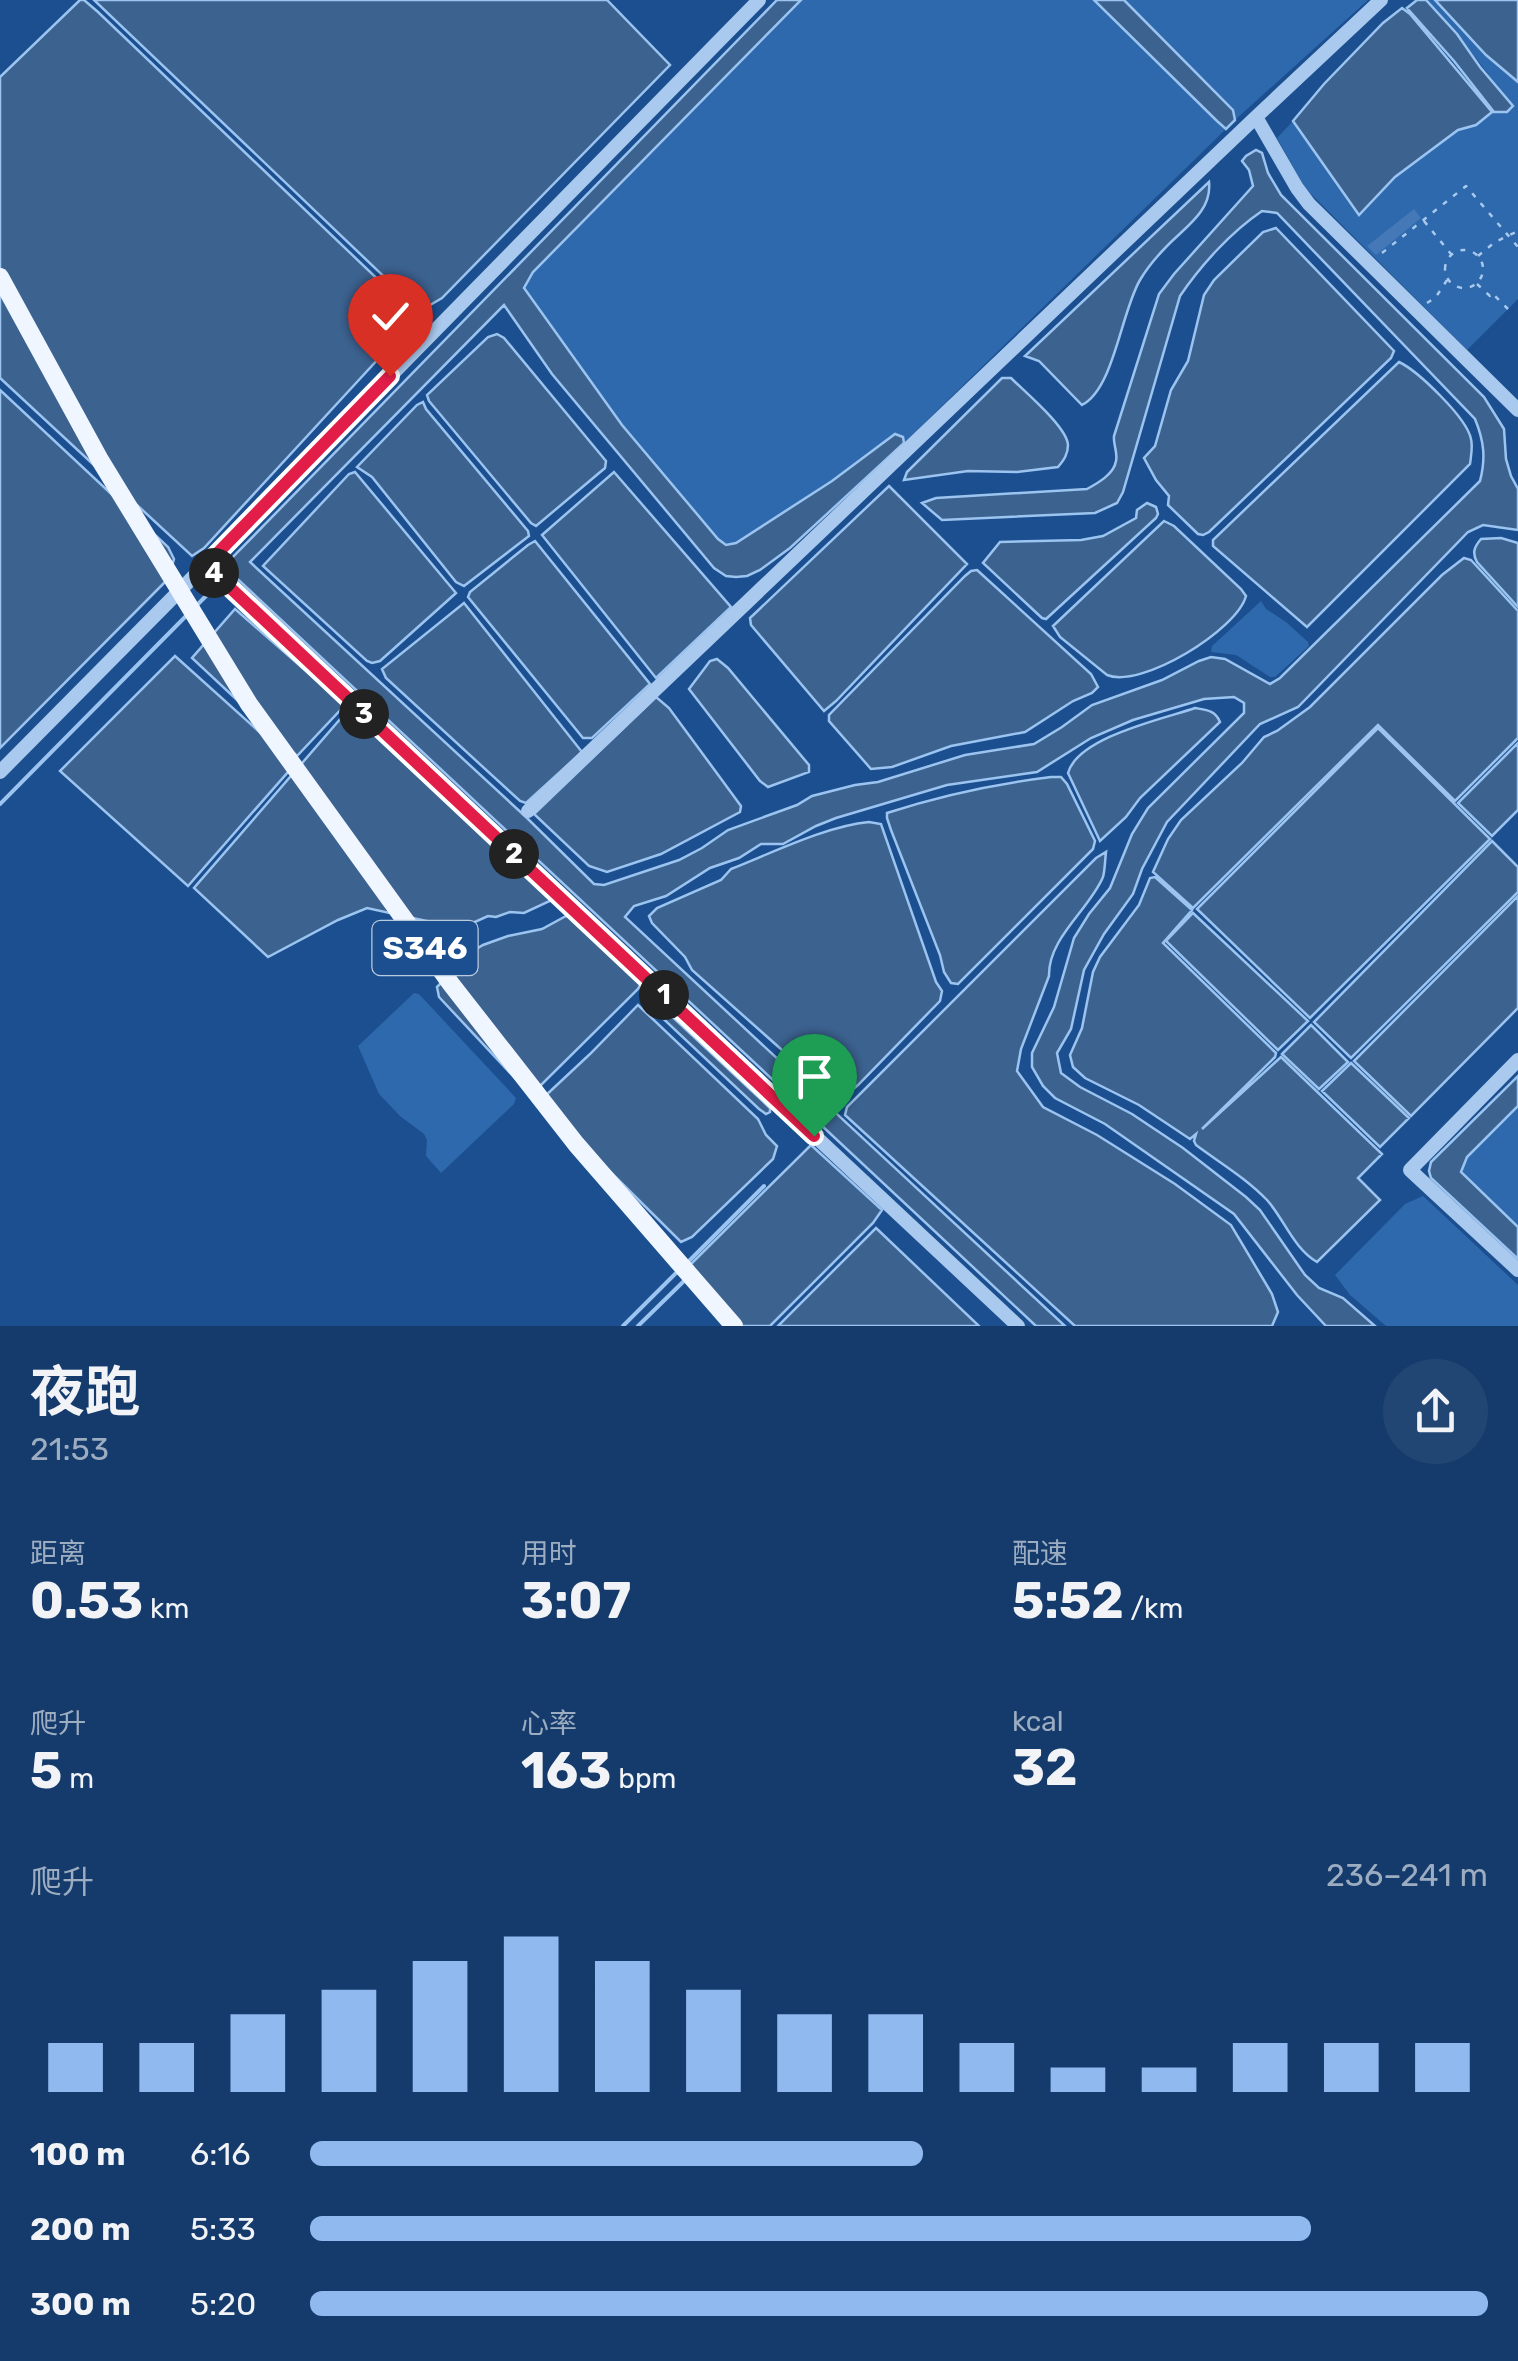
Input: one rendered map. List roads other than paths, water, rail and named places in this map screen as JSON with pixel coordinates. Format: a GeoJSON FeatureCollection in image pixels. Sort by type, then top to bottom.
{"type":"FeatureCollection","features":[{"type":"Feature","properties":{"kind":"main road","name":"S346"},"geometry":{"type":"LineString","coordinates":[[0,278],[100,460],[249,704],[451,984],[576,1144],[734,1326]]}},
{"type":"Feature","properties":{"kind":"street"},"geometry":{"type":"LineString","coordinates":[[0,772],[188,604],[206,565],[759,0]]}},
{"type":"Feature","properties":{"kind":"street"},"geometry":{"type":"LineString","coordinates":[[528,811],[1381,0]]}},
{"type":"Feature","properties":{"kind":"street"},"geometry":{"type":"LineString","coordinates":[[1256,116],[1303,196],[1518,410]]}},
{"type":"Feature","properties":{"kind":"street"},"geometry":{"type":"LineString","coordinates":[[206,565],[1018,1326]]}},
{"type":"Feature","properties":{"kind":"street"},"geometry":{"type":"LineString","coordinates":[[1518,1060],[1410,1170],[1518,1270]]}},
{"type":"Feature","properties":{"kind":"waterway"},"geometry":{"type":"LineString","coordinates":[[196,606],[214,588]]}},
{"type":"Feature","properties":{"kind":"waterway"},"geometry":{"type":"LineString","coordinates":[[0,804],[186,616]]}},
{"type":"Feature","properties":{"kind":"waterway"},"geometry":{"type":"LineString","coordinates":[[687,1263],[764,1186]]}},
{"type":"Feature","properties":{"kind":"waterway"},"geometry":{"type":"LineString","coordinates":[[623,1326],[680,1269]]}},
{"type":"Feature","properties":{"kind":"waterway"},"geometry":{"type":"LineString","coordinates":[[638,1326],[685,1280]]}}]}
